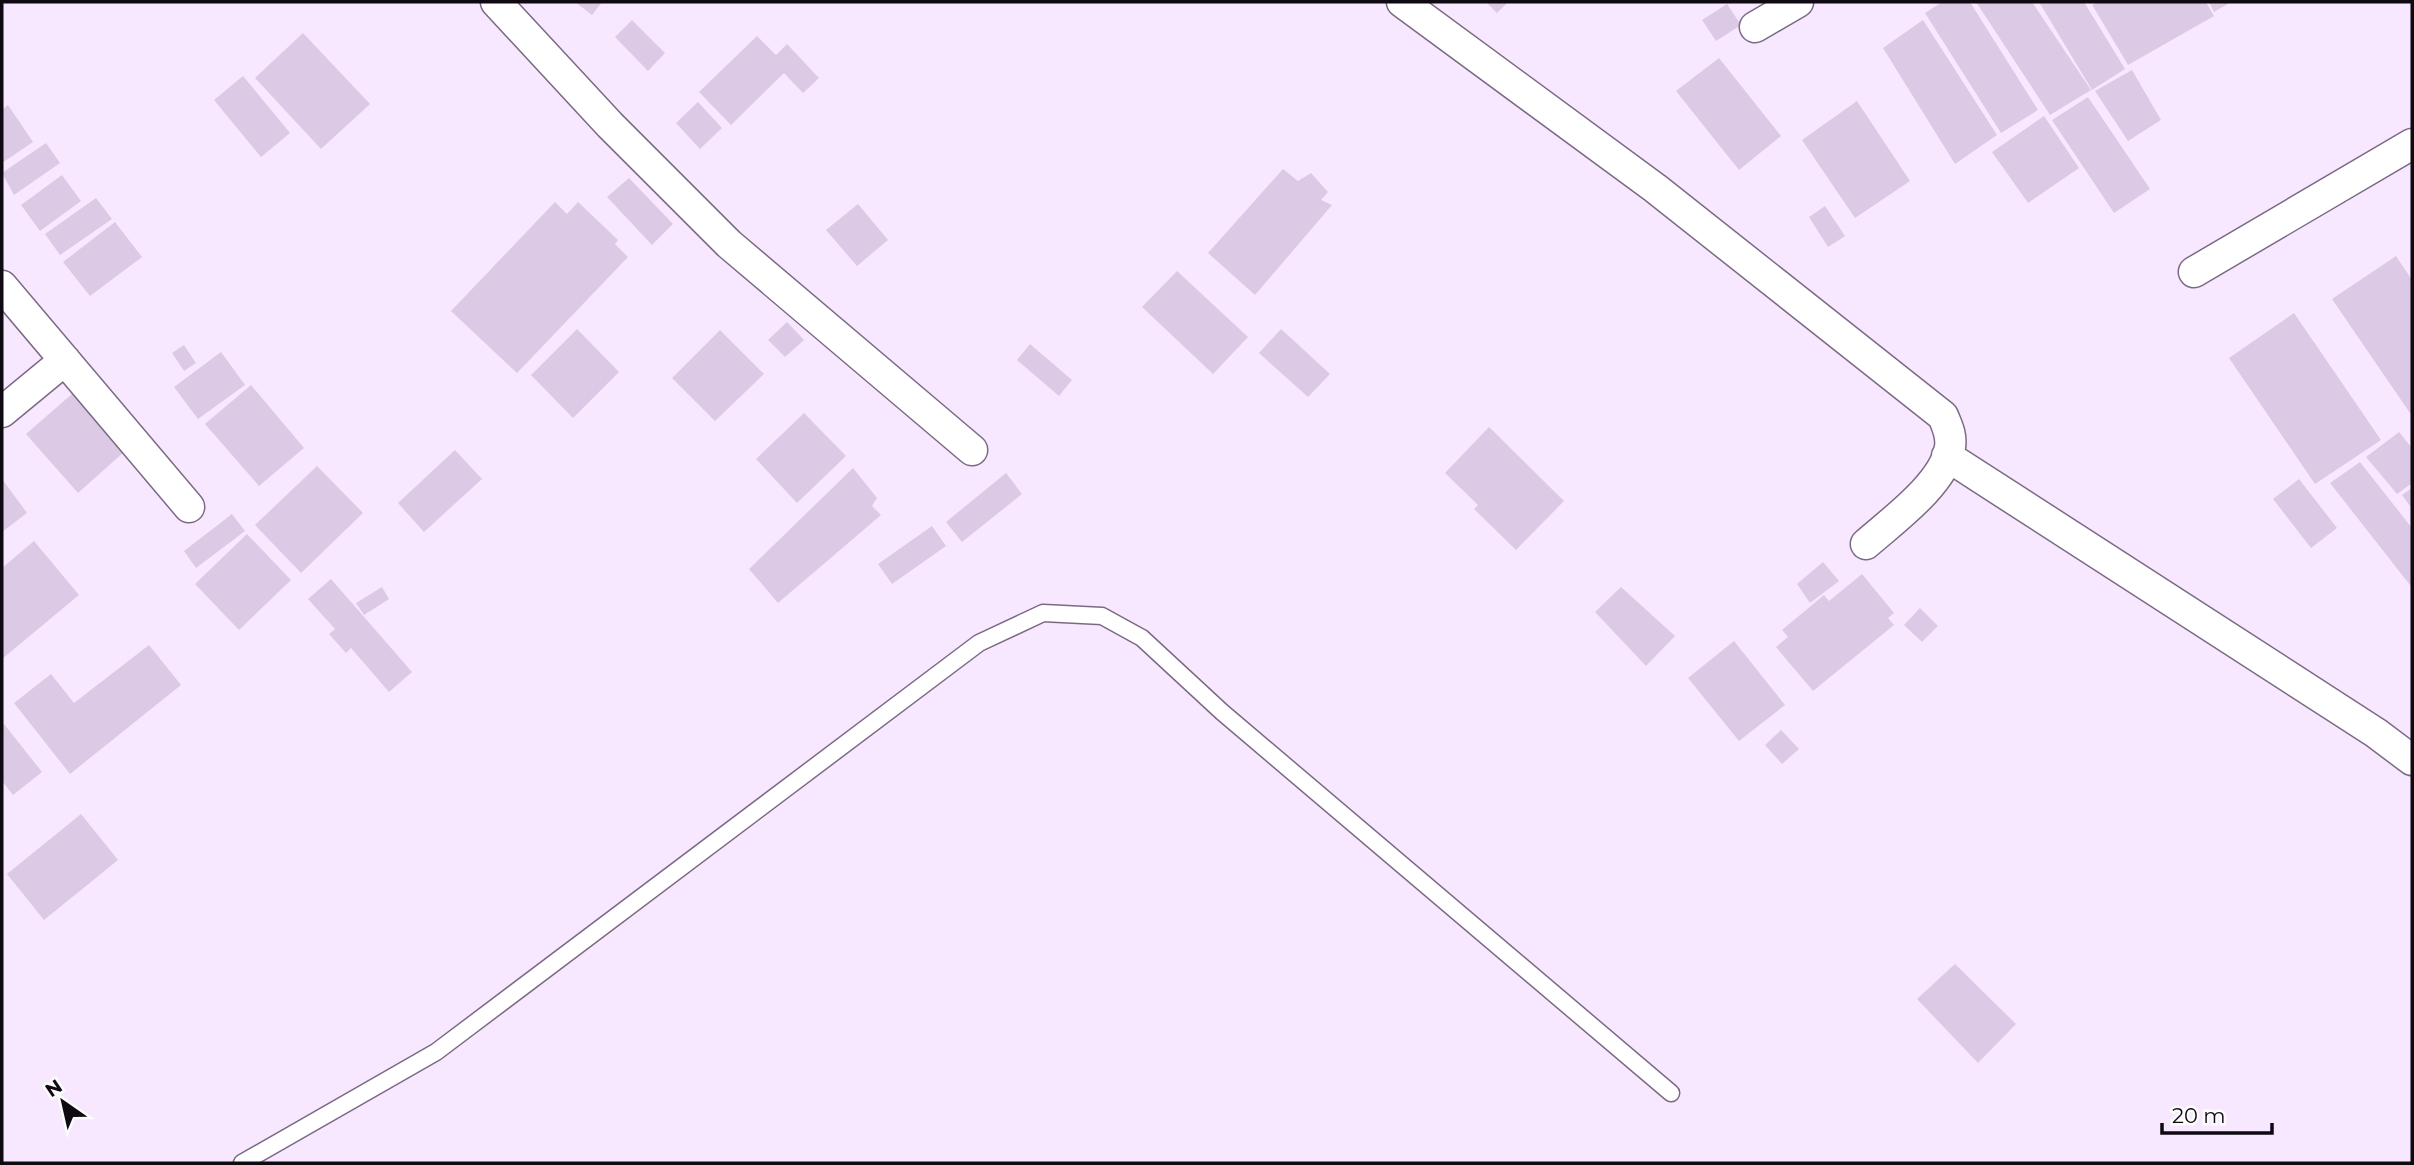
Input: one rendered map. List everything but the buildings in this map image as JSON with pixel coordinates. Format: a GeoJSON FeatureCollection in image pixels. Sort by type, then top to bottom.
{"type":"FeatureCollection","features":[{"type":"Feature","properties":{"kind":"street"},"geometry":{"type":"LineString","coordinates":[[496,2],[610,125],[729,244],[972,450]]}},
{"type":"Feature","properties":{"kind":"street"},"geometry":{"type":"LineString","coordinates":[[1402,2],[1655,188],[1942,416],[1950,433],[1947,456],[1939,473],[1866,544]]}},
{"type":"Feature","properties":{"kind":"street"},"geometry":{"type":"LineString","coordinates":[[1755,27],[1798,2]]}},
{"type":"Feature","properties":{"kind":"street"},"geometry":{"type":"LineString","coordinates":[[2194,272],[2412,145]]}},
{"type":"Feature","properties":{"kind":"street"},"geometry":{"type":"LineString","coordinates":[[2,286],[189,507]]}},
{"type":"Feature","properties":{"kind":"street"},"geometry":{"type":"LineString","coordinates":[[2,412],[65,360]]}},
{"type":"Feature","properties":{"kind":"street"},"geometry":{"type":"LineString","coordinates":[[1947,456],[2376,733],[2412,760]]}},
{"type":"Feature","properties":{"kind":"lane"},"geometry":{"type":"LineString","coordinates":[[242,1163],[436,1052],[979,643],[1043,613],[1102,616],[1142,638],[1222,712],[1671,1093]]}}]}
